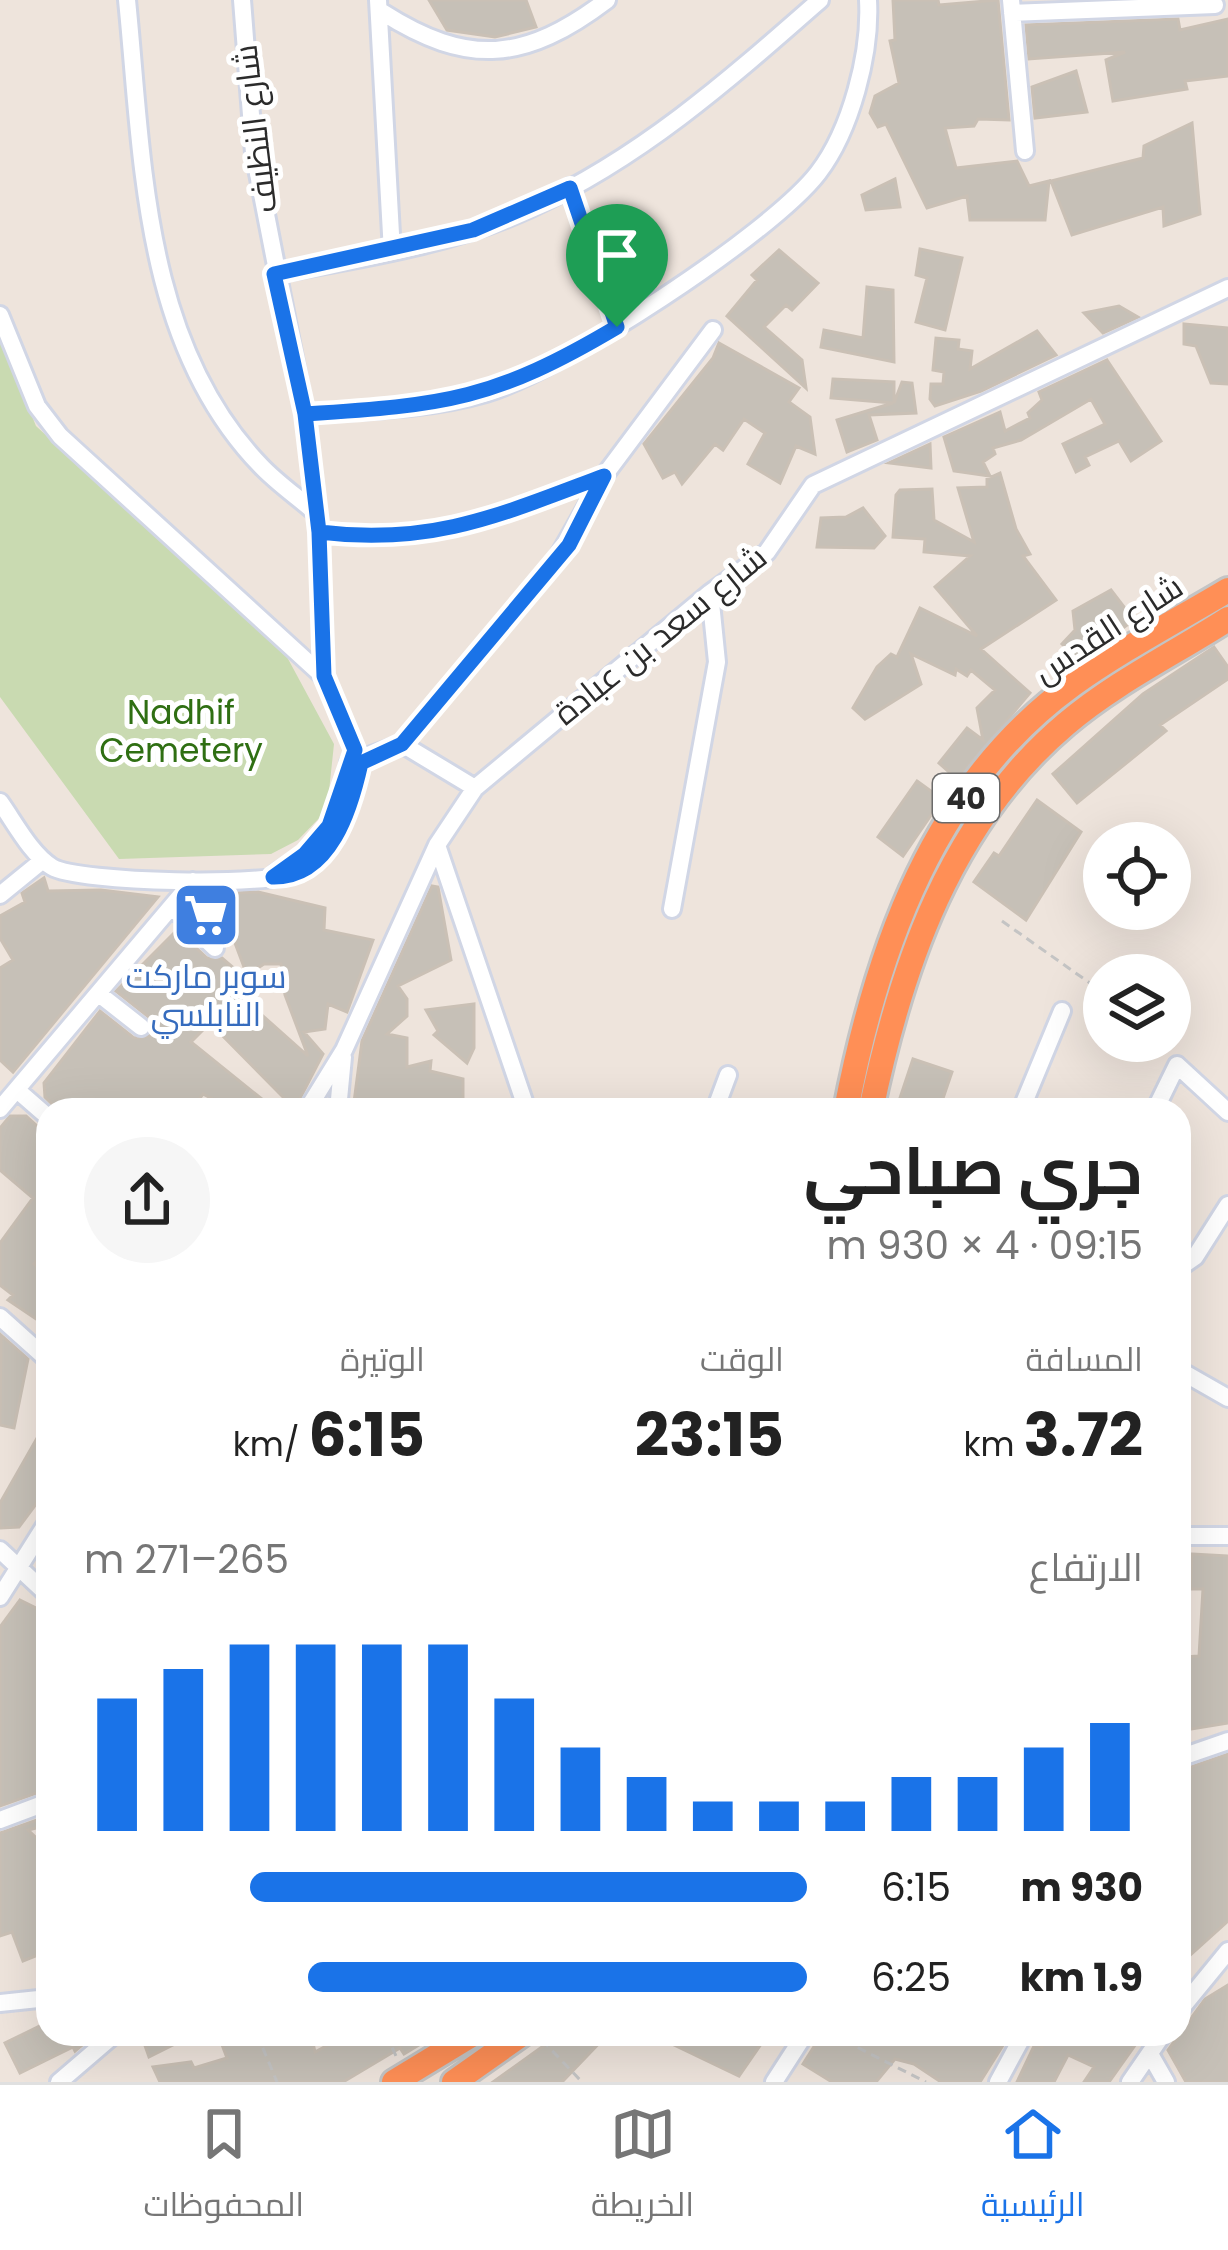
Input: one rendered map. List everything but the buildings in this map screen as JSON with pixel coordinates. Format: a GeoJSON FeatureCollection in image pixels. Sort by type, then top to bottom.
{"type":"FeatureCollection","features":[{"type":"Feature","properties":{"kind":"highway","name":"شارع القدس"},"geometry":{"type":"LineString","coordinates":[[848,1098],[867,1003],[887,941],[938,839],[972,790],[1008,745],[1071,686],[1228,590]]}},
{"type":"Feature","properties":{"kind":"highway","name":"شارع القدس"},"geometry":{"type":"LineString","coordinates":[[874,1098],[908,959],[963,847],[1019,773],[1068,722],[1228,619]]}},
{"type":"Feature","properties":{"kind":"highway"},"geometry":{"type":"LineString","coordinates":[[398,2075],[450,2046]]}},
{"type":"Feature","properties":{"kind":"highway"},"geometry":{"type":"LineString","coordinates":[[454,2082],[505,2046]]}},
{"type":"Feature","properties":{"kind":"street"},"geometry":{"type":"LineString","coordinates":[[127,0],[151,231],[170,306],[191,357],[260,466],[318,523],[391,539],[425,535],[604,476]]}},
{"type":"Feature","properties":{"kind":"street","name":"شارع النظيف"},"geometry":{"type":"LineString","coordinates":[[242,0],[254,153],[305,414],[318,523],[324,676],[355,758]]}},
{"type":"Feature","properties":{"kind":"street"},"geometry":{"type":"LineString","coordinates":[[380,6],[443,46],[499,52],[577,23],[608,0]]}},
{"type":"Feature","properties":{"kind":"street"},"geometry":{"type":"LineString","coordinates":[[274,274],[392,252],[473,230],[570,188],[696,107],[820,0]]}},
{"type":"Feature","properties":{"kind":"street"},"geometry":{"type":"LineString","coordinates":[[305,414],[428,406],[491,392],[550,367],[617,327],[799,194],[820,171],[846,118],[868,0]]}},
{"type":"Feature","properties":{"kind":"street"},"geometry":{"type":"LineString","coordinates":[[1025,151],[1012,7],[1215,5]]}},
{"type":"Feature","properties":{"kind":"street"},"geometry":{"type":"LineString","coordinates":[[380,6],[392,252]]}},
{"type":"Feature","properties":{"kind":"street"},"geometry":{"type":"LineString","coordinates":[[570,188],[617,327]]}},
{"type":"Feature","properties":{"kind":"street","name":"شارع سعد بن عبادة"},"geometry":{"type":"LineString","coordinates":[[314,1098],[344,1050],[436,845],[475,788],[710,592],[766,552],[813,484],[1228,289]]}},
{"type":"Feature","properties":{"kind":"street"},"geometry":{"type":"LineString","coordinates":[[0,315],[37,406],[60,436],[324,676]]}},
{"type":"Feature","properties":{"kind":"street"},"geometry":{"type":"LineString","coordinates":[[0,802],[43,860],[56,870],[88,877],[193,881],[280,874],[321,854],[345,822],[355,758],[402,744],[569,545],[604,476],[713,330]]}},
{"type":"Feature","properties":{"kind":"street"},"geometry":{"type":"LineString","coordinates":[[672,909],[717,662],[710,592]]}},
{"type":"Feature","properties":{"kind":"street"},"geometry":{"type":"LineString","coordinates":[[402,744],[475,788]]}},
{"type":"Feature","properties":{"kind":"street"},"geometry":{"type":"LineString","coordinates":[[436,845],[523,1098]]}},
{"type":"Feature","properties":{"kind":"street"},"geometry":{"type":"LineString","coordinates":[[0,895],[43,860]]}},
{"type":"Feature","properties":{"kind":"street"},"geometry":{"type":"LineString","coordinates":[[0,1109],[193,881]]}},
{"type":"Feature","properties":{"kind":"street"},"geometry":{"type":"LineString","coordinates":[[172,907],[215,948]]}},
{"type":"Feature","properties":{"kind":"street"},"geometry":{"type":"LineString","coordinates":[[99,994],[141,1027]]}},
{"type":"Feature","properties":{"kind":"street"},"geometry":{"type":"LineString","coordinates":[[1026,1098],[1062,1011]]}},
{"type":"Feature","properties":{"kind":"street"},"geometry":{"type":"LineString","coordinates":[[339,1098],[344,1050]]}},
{"type":"Feature","properties":{"kind":"street"},"geometry":{"type":"LineString","coordinates":[[1161,1098],[1177,1065],[1228,1112]]}},
{"type":"Feature","properties":{"kind":"street"},"geometry":{"type":"LineString","coordinates":[[719,1098],[728,1075]]}},
{"type":"Feature","properties":{"kind":"street"},"geometry":{"type":"LineString","coordinates":[[17,1090],[36,1107]]}},
{"type":"Feature","properties":{"kind":"street"},"geometry":{"type":"LineString","coordinates":[[1191,1260],[1228,1205]]}},
{"type":"Feature","properties":{"kind":"street"},"geometry":{"type":"LineString","coordinates":[[0,1316],[36,1349]]}},
{"type":"Feature","properties":{"kind":"street"},"geometry":{"type":"LineString","coordinates":[[1191,1377],[1228,1398]]}},
{"type":"Feature","properties":{"kind":"street"},"geometry":{"type":"LineString","coordinates":[[1191,1536],[1228,1536]]}},
{"type":"Feature","properties":{"kind":"street"},"geometry":{"type":"LineString","coordinates":[[0,1597],[36,1540]]}},
{"type":"Feature","properties":{"kind":"street"},"geometry":{"type":"LineString","coordinates":[[0,1550],[36,1583]]}},
{"type":"Feature","properties":{"kind":"street"},"geometry":{"type":"LineString","coordinates":[[1191,1754],[1228,1741]]}},
{"type":"Feature","properties":{"kind":"street"},"geometry":{"type":"LineString","coordinates":[[0,1820],[36,1806]]}},
{"type":"Feature","properties":{"kind":"street"},"geometry":{"type":"LineString","coordinates":[[1191,1996],[1228,1951]]}},
{"type":"Feature","properties":{"kind":"street"},"geometry":{"type":"LineString","coordinates":[[0,2002],[36,1999]]}},
{"type":"Feature","properties":{"kind":"street"},"geometry":{"type":"LineString","coordinates":[[59,2082],[101,2046]]}},
{"type":"Feature","properties":{"kind":"street"},"geometry":{"type":"LineString","coordinates":[[775,2082],[798,2046]]}},
{"type":"Feature","properties":{"kind":"street"},"geometry":{"type":"LineString","coordinates":[[998,2082],[1018,2046]]}},
{"type":"Feature","properties":{"kind":"street"},"geometry":{"type":"LineString","coordinates":[[1130,2082],[1155,2046]]}},
{"type":"Feature","properties":{"kind":"street"},"geometry":{"type":"LineString","coordinates":[[1150,2054],[1166,2082]]}},
{"type":"Feature","properties":{"kind":"path"},"geometry":{"type":"LineString","coordinates":[[1002,921],[1083,978]]}},
{"type":"Feature","properties":{"kind":"path"},"geometry":{"type":"LineString","coordinates":[[261,2046],[277,2082]]}},
{"type":"Feature","properties":{"kind":"path"},"geometry":{"type":"LineString","coordinates":[[390,2046],[398,2075]]}},
{"type":"Feature","properties":{"kind":"path"},"geometry":{"type":"LineString","coordinates":[[548,2046],[582,2082]]}},
{"type":"Feature","properties":{"kind":"path"},"geometry":{"type":"LineString","coordinates":[[855,2046],[926,2082]]}},
{"type":"Feature","properties":{"kind":"path"},"geometry":{"type":"LineString","coordinates":[[902,2082],[910,2073]]}},
{"type":"Feature","properties":{"kind":"green space","name":"Nadhif Cemetery"},"geometry":{"type":"Polygon","coordinates":[[[0,337],[36,426],[287,657],[334,744],[327,810],[298,840],[271,854],[119,859],[0,697],[0,337]]]}},
{"type":"Feature","properties":{"kind":"place","name":"سوبر ماركت النابلسي"},"geometry":{"type":"Point","coordinates":[206,915]}},
{"type":"Feature","properties":{"kind":"route"},"geometry":{"type":"LineString","coordinates":[[617,327],[550,367],[491,392],[428,406],[305,414],[317,514],[319,532],[391,539],[425,535],[512,511],[604,476],[569,545],[402,744],[361,763],[352,803],[332,843],[296,874],[273,877],[305,854],[329,826],[355,750],[324,676],[319,532],[305,414],[274,274],[392,252],[473,230],[570,188],[617,327]]}}]}
